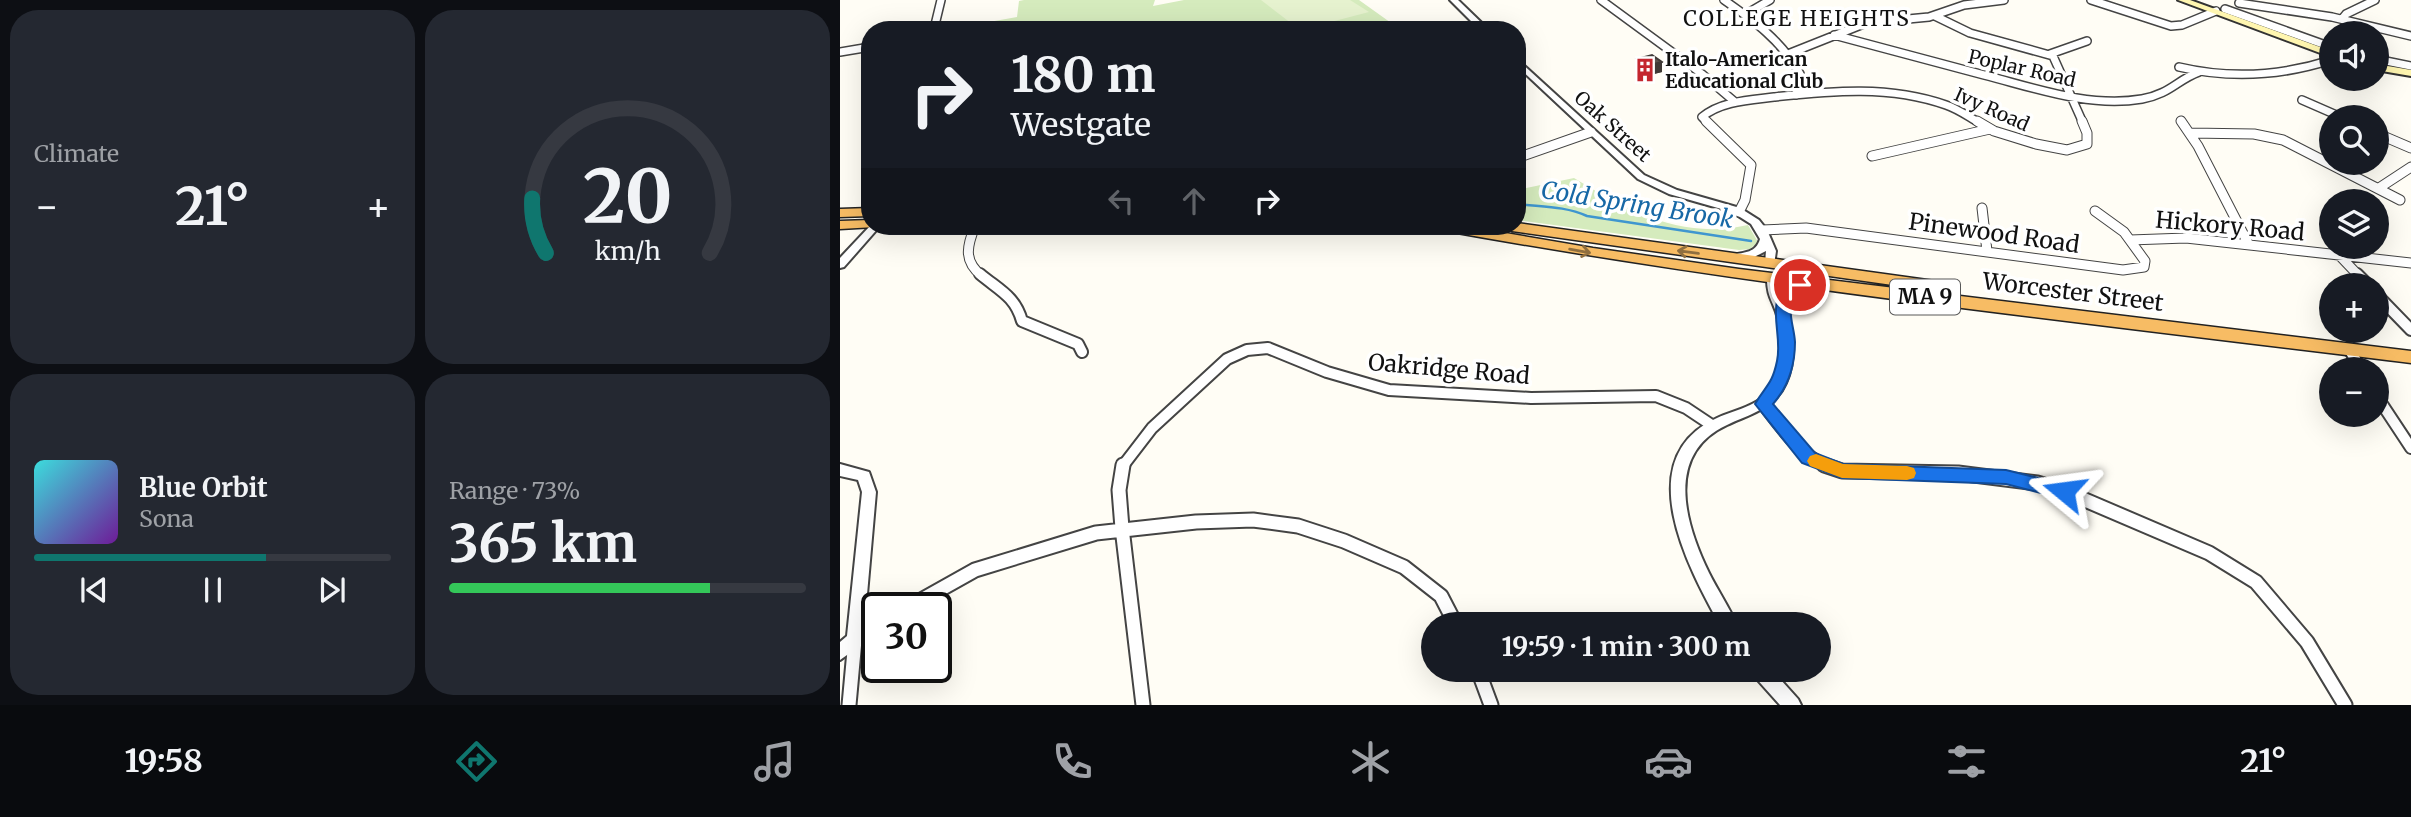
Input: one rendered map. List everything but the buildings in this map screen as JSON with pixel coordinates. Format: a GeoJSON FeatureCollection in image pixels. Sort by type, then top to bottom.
{"type":"FeatureCollection","features":[{"type":"Feature","properties":{"kind":"highway"},"geometry":{"type":"LineString","coordinates":[[840,217],[861,214]]}},
{"type":"Feature","properties":{"kind":"highway"},"geometry":{"type":"LineString","coordinates":[[840,217],[861,222]]}},
{"type":"Feature","properties":{"kind":"highway","name":"Worcester Street"},"geometry":{"type":"LineString","coordinates":[[1526,230],[1725,264],[2411,357]]}},
{"type":"Feature","properties":{"kind":"highway","name":"Worcester Street"},"geometry":{"type":"LineString","coordinates":[[1491,235],[1593,253],[1725,264]]}},
{"type":"Feature","properties":{"kind":"highway","name":"Worcester Street"},"geometry":{"type":"LineString","coordinates":[[1821,277],[2411,347]]}},
{"type":"Feature","properties":{"kind":"main road"},"geometry":{"type":"LineString","coordinates":[[2182,0],[2220,11],[2319,49]]}},
{"type":"Feature","properties":{"kind":"main road"},"geometry":{"type":"LineString","coordinates":[[2389,69],[2411,73]]}},
{"type":"Feature","properties":{"kind":"street"},"geometry":{"type":"LineString","coordinates":[[936,21],[941,0]]}},
{"type":"Feature","properties":{"kind":"street"},"geometry":{"type":"LineString","coordinates":[[1454,0],[1476,21]]}},
{"type":"Feature","properties":{"kind":"street"},"geometry":{"type":"LineString","coordinates":[[1601,0],[1706,77],[1735,102]]}},
{"type":"Feature","properties":{"kind":"street"},"geometry":{"type":"LineString","coordinates":[[1724,0],[1746,15],[1788,54],[1800,75],[1796,95]]}},
{"type":"Feature","properties":{"kind":"street"},"geometry":{"type":"LineString","coordinates":[[1746,15],[1770,0]]}},
{"type":"Feature","properties":{"kind":"street"},"geometry":{"type":"LineString","coordinates":[[1788,54],[1872,21],[1935,16],[1967,5],[2004,0]]}},
{"type":"Feature","properties":{"kind":"street"},"geometry":{"type":"LineString","coordinates":[[2091,0],[2171,26],[2182,25],[2241,1],[2342,19],[2411,36]]}},
{"type":"Feature","properties":{"kind":"street"},"geometry":{"type":"LineString","coordinates":[[2342,19],[2346,14],[2375,0]]}},
{"type":"Feature","properties":{"kind":"street"},"geometry":{"type":"LineString","coordinates":[[2220,11],[2319,43]]}},
{"type":"Feature","properties":{"kind":"street"},"geometry":{"type":"LineString","coordinates":[[1935,16],[1970,33],[2050,54],[2087,41]]}},
{"type":"Feature","properties":{"kind":"street","name":"Poplar Road"},"geometry":{"type":"LineString","coordinates":[[1834,35],[2071,97],[2145,99],[2172,90],[2189,75],[2199,72]]}},
{"type":"Feature","properties":{"kind":"street"},"geometry":{"type":"LineString","coordinates":[[840,52],[861,48]]}},
{"type":"Feature","properties":{"kind":"street","name":"Ivy Road"},"geometry":{"type":"LineString","coordinates":[[1739,212],[1744,203],[1751,166],[1746,158],[1702,117],[1709,110],[1735,102],[1796,95],[1854,90],[1895,92],[1954,108],[1990,129],[2049,147],[2067,150],[2081,148],[2087,144],[2088,137],[2057,61],[2050,54]]}},
{"type":"Feature","properties":{"kind":"street"},"geometry":{"type":"LineString","coordinates":[[2389,62],[2411,66]]}},
{"type":"Feature","properties":{"kind":"street"},"geometry":{"type":"LineString","coordinates":[[2179,67],[2199,72],[2236,74],[2281,71],[2319,63]]}},
{"type":"Feature","properties":{"kind":"street","name":"Oak Street"},"geometry":{"type":"LineString","coordinates":[[1526,70],[1645,179],[1679,194],[1739,212],[1763,235]]}},
{"type":"Feature","properties":{"kind":"street"},"geometry":{"type":"LineString","coordinates":[[2302,100],[2319,107]]}},
{"type":"Feature","properties":{"kind":"street"},"geometry":{"type":"LineString","coordinates":[[2181,121],[2191,133],[2249,245]]}},
{"type":"Feature","properties":{"kind":"street"},"geometry":{"type":"LineString","coordinates":[[1872,156],[1990,129]]}},
{"type":"Feature","properties":{"kind":"street"},"geometry":{"type":"LineString","coordinates":[[1526,155],[1591,132]]}},
{"type":"Feature","properties":{"kind":"street"},"geometry":{"type":"LineString","coordinates":[[2191,133],[2244,134],[2279,139],[2400,200]]}},
{"type":"Feature","properties":{"kind":"street"},"geometry":{"type":"LineString","coordinates":[[2389,139],[2411,148]]}},
{"type":"Feature","properties":{"kind":"street"},"geometry":{"type":"LineString","coordinates":[[2379,188],[2411,167]]}},
{"type":"Feature","properties":{"kind":"street"},"geometry":{"type":"LineString","coordinates":[[1982,208],[1987,251]]}},
{"type":"Feature","properties":{"kind":"street","name":"Pinewood Road"},"geometry":{"type":"LineString","coordinates":[[1763,235],[1810,229],[2123,270],[2138,269],[2145,265],[2130,240],[2095,211]]}},
{"type":"Feature","properties":{"kind":"street"},"geometry":{"type":"LineString","coordinates":[[840,265],[867,235]]}},
{"type":"Feature","properties":{"kind":"street"},"geometry":{"type":"LineString","coordinates":[[971,235],[965,251],[970,265],[983,278],[1011,295],[1021,310],[1022,321],[1078,344],[1083,352]]}},
{"type":"Feature","properties":{"kind":"street"},"geometry":{"type":"LineString","coordinates":[[1725,264],[1756,253],[1763,247],[1763,235]]}},
{"type":"Feature","properties":{"kind":"street"},"geometry":{"type":"LineString","coordinates":[[1763,235],[1771,253],[1773,293],[1783,314]]}},
{"type":"Feature","properties":{"kind":"street","name":"Hickory Road"},"geometry":{"type":"LineString","coordinates":[[2130,240],[2171,237],[2319,253]]}},
{"type":"Feature","properties":{"kind":"street"},"geometry":{"type":"LineString","coordinates":[[2343,259],[2356,273]]}},
{"type":"Feature","properties":{"kind":"street","name":"Hickory Road"},"geometry":{"type":"LineString","coordinates":[[2375,259],[2411,263]]}},
{"type":"Feature","properties":{"kind":"street"},"geometry":{"type":"LineString","coordinates":[[1722,612],[1702,578],[1679,508],[1675,484],[1681,461],[1690,445],[1713,426],[1763,404],[1778,388],[1786,360],[1783,302],[1789,291],[1821,277]]}},
{"type":"Feature","properties":{"kind":"street"},"geometry":{"type":"LineString","coordinates":[[2389,307],[2411,330]]}},
{"type":"Feature","properties":{"kind":"street","name":"Oakridge Road"},"geometry":{"type":"LineString","coordinates":[[1143,705],[1122,528],[1119,490],[1122,467],[1134,447],[1227,359],[1258,348],[1268,348],[1367,386],[1389,390],[1531,398],[1667,398],[1713,426]]}},
{"type":"Feature","properties":{"kind":"street"},"geometry":{"type":"LineString","coordinates":[[2349,349],[2354,357]]}},
{"type":"Feature","properties":{"kind":"street"},"geometry":{"type":"LineString","coordinates":[[1763,404],[1797,448],[1809,458],[1828,467],[1842,471],[1970,474],[2037,483],[2064,491],[2209,553],[2256,582],[2307,642],[2345,705]]}},
{"type":"Feature","properties":{"kind":"street"},"geometry":{"type":"LineString","coordinates":[[2389,415],[2411,448]]}},
{"type":"Feature","properties":{"kind":"street"},"geometry":{"type":"LineString","coordinates":[[840,470],[864,476],[869,492],[849,705]]}},
{"type":"Feature","properties":{"kind":"street"},"geometry":{"type":"LineString","coordinates":[[936,592],[975,570],[1096,533],[1122,528],[1253,520],[1298,526],[1344,541],[1404,567],[1441,596],[1449,612]]}},
{"type":"Feature","properties":{"kind":"street"},"geometry":{"type":"LineString","coordinates":[[840,652],[861,636]]}},
{"type":"Feature","properties":{"kind":"street"},"geometry":{"type":"LineString","coordinates":[[1483,682],[1492,705]]}},
{"type":"Feature","properties":{"kind":"street"},"geometry":{"type":"LineString","coordinates":[[1771,682],[1792,705]]}},
{"type":"Feature","properties":{"kind":"green space"},"geometry":{"type":"Polygon","coordinates":[[[1155,0],[1153,6],[1184,0],[1359,0],[1388,21],[995,21],[1017,17],[1019,1],[1155,0]]]}},
{"type":"Feature","properties":{"kind":"green space"},"geometry":{"type":"Polygon","coordinates":[[[1261,0],[1350,0],[1369,12],[1334,21],[1288,21],[1261,0]]]}},
{"type":"Feature","properties":{"kind":"green space"},"geometry":{"type":"Polygon","coordinates":[[[1574,178],[1636,212],[1679,226],[1724,229],[1748,225],[1758,242],[1750,249],[1739,250],[1526,221],[1526,188],[1574,178]]]}},
{"type":"Feature","properties":{"kind":"waterway","name":"Cold Spring Brook"},"geometry":{"type":"LineString","coordinates":[[1526,205],[1751,241]]}},
{"type":"Feature","properties":{"kind":"slow traffic"},"geometry":{"type":"LineString","coordinates":[[1816,461],[1842,471],[1907,473]]}},
{"type":"Feature","properties":{"kind":"place","name":"Italo-American Educational Club"},"geometry":{"type":"Point","coordinates":[1645,70]}},
{"type":"Feature","properties":{"kind":"district","name":"COLLEGE HEIGHTS"},"geometry":{"type":"Point","coordinates":[1797,19]}},
{"type":"Feature","properties":{"kind":"route"},"geometry":{"type":"LineString","coordinates":[[1800,285],[1790,289],[1784,298],[1786,360],[1778,388],[1763,404],[1797,448],[1809,458],[1842,471],[1958,473],[2006,477],[2064,491]]}}]}
